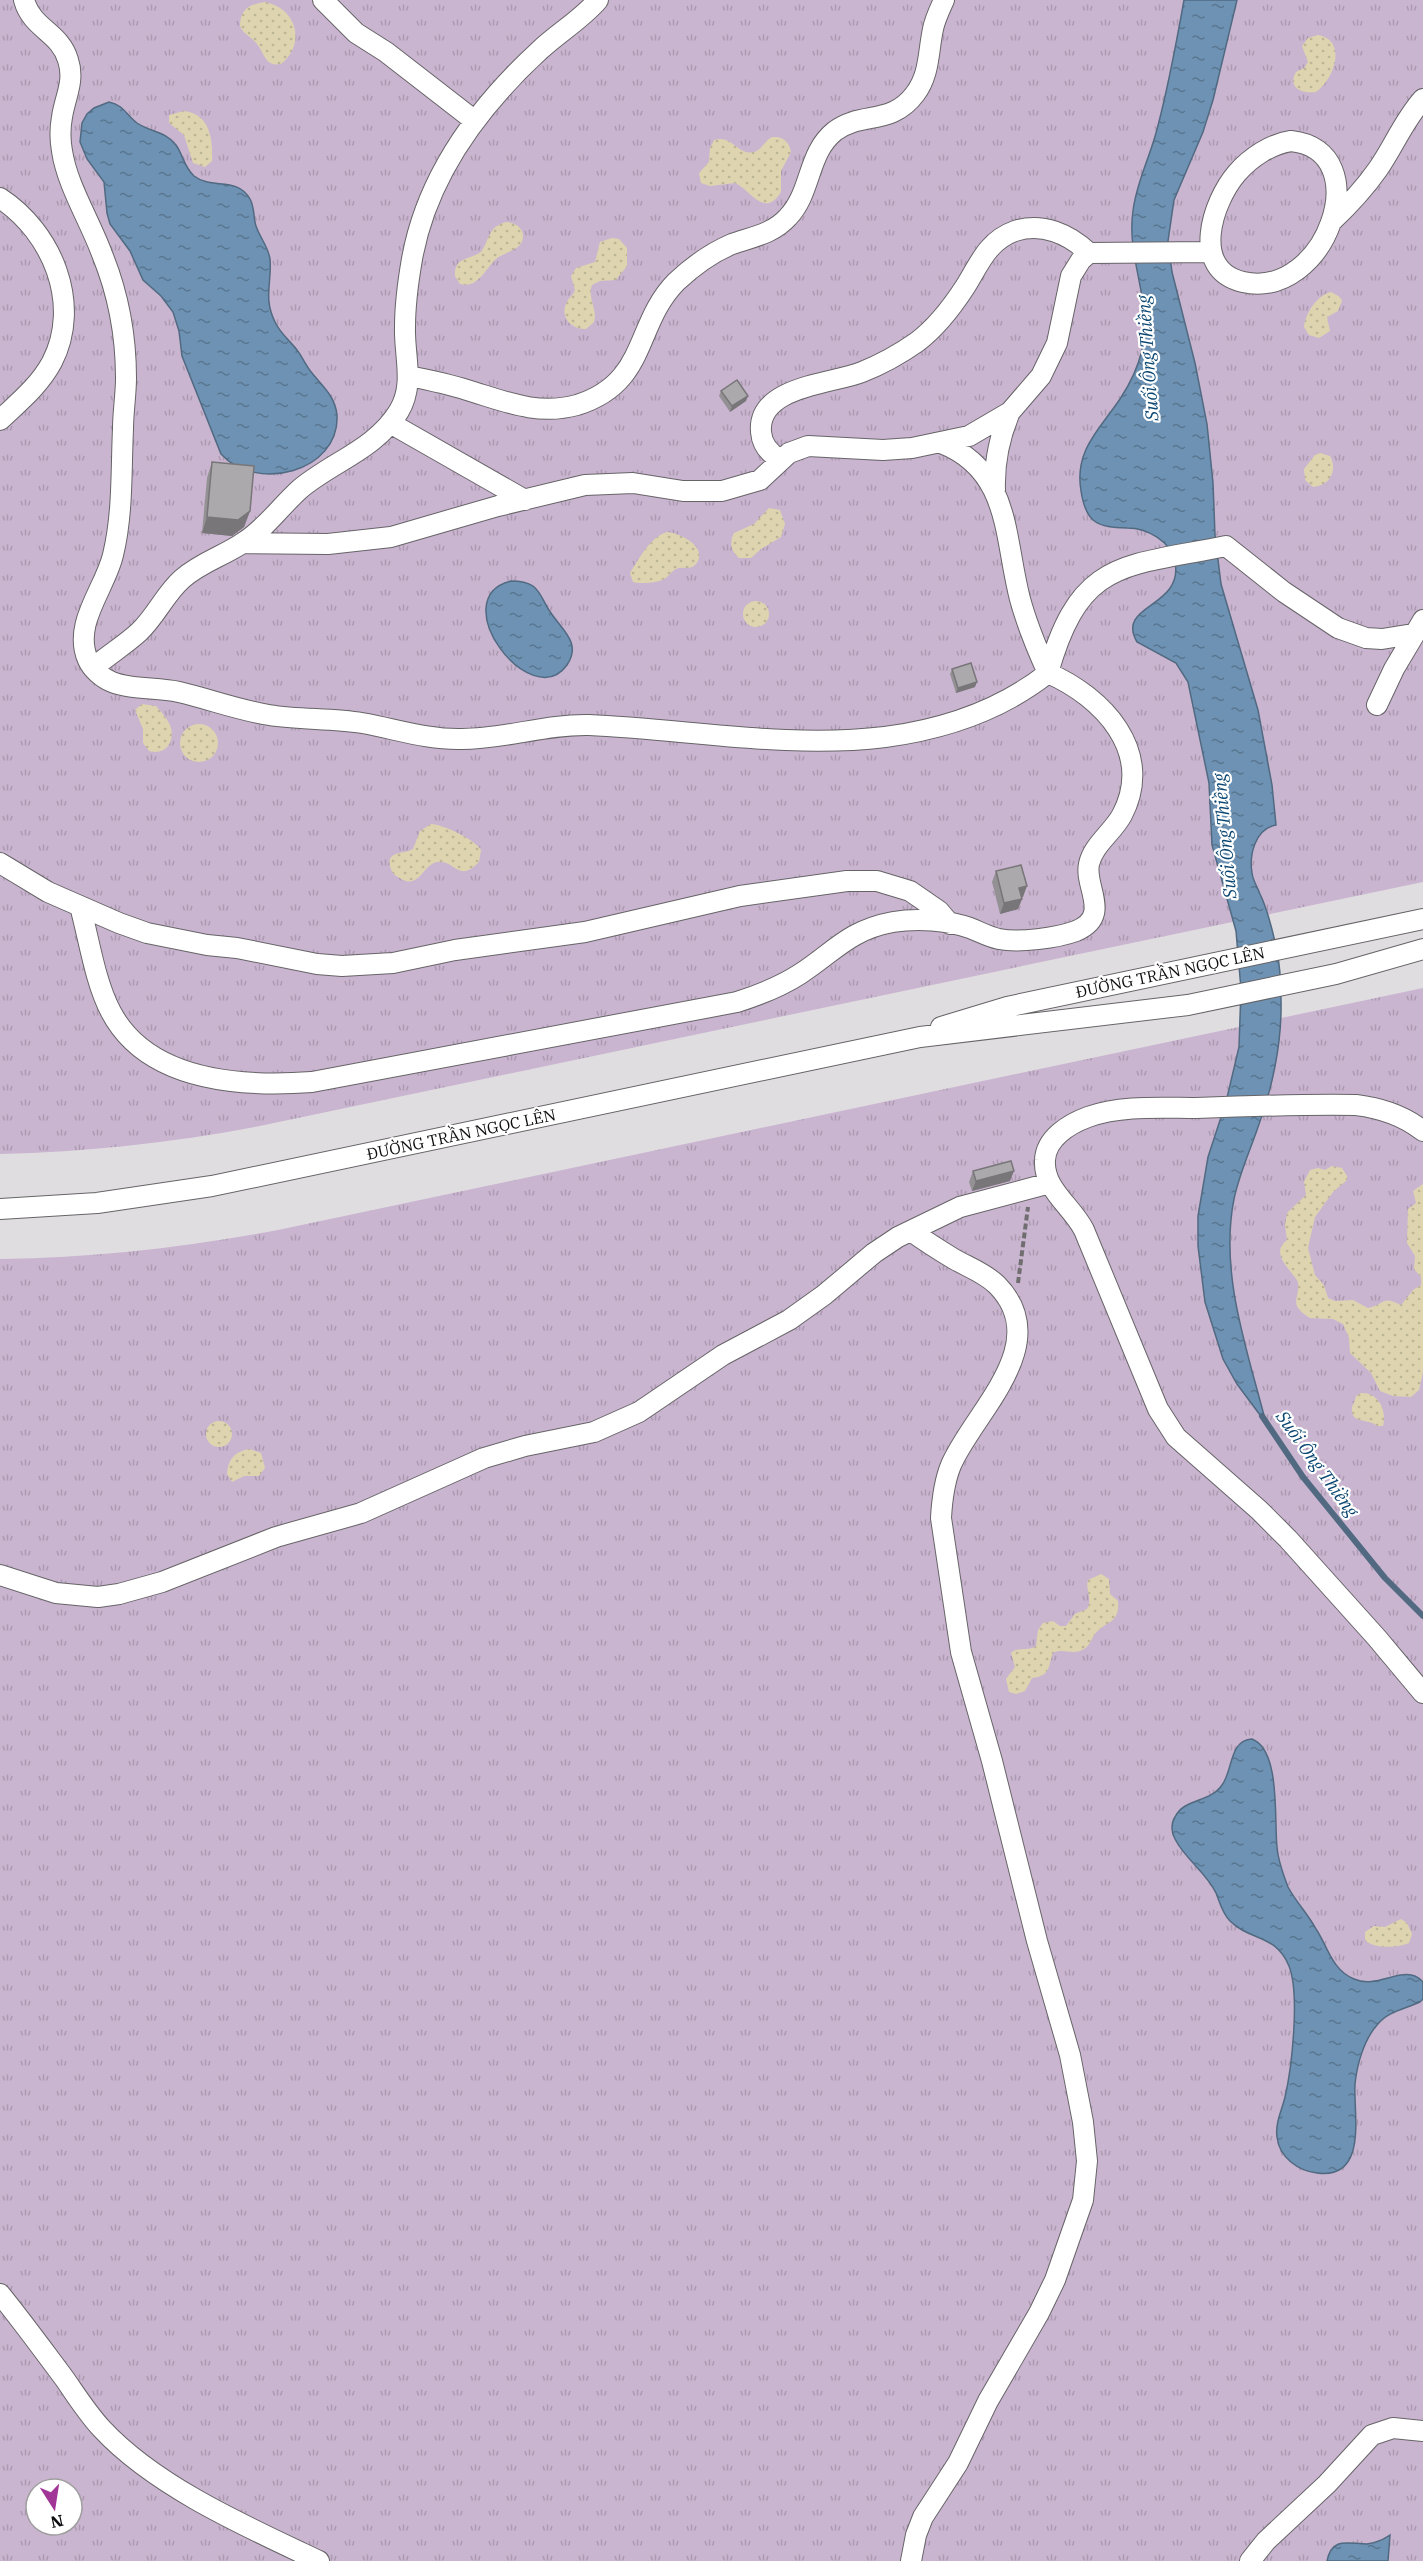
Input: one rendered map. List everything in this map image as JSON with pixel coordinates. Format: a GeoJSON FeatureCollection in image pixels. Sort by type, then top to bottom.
{"type":"FeatureCollection","features":[{"type":"Feature","properties":{"kind":"street"},"geometry":{"type":"LineString","coordinates":[[24,0],[32,20],[58,42],[69,63],[71,76],[62,118],[62,149],[69,177],[111,277],[122,325],[125,350],[122,464],[117,531],[113,558],[83,635],[87,658],[93,668],[111,682],[129,687],[173,690],[273,716],[356,722],[417,735],[464,739],[584,725],[800,741],[887,736],[927,729],[975,716],[1014,698],[1048,673],[1071,610],[1102,578],[1127,566],[1226,546],[1284,591],[1338,628],[1366,638],[1398,638],[1418,627]]}},
{"type":"Feature","properties":{"kind":"street"},"geometry":{"type":"LineString","coordinates":[[323,0],[356,33],[420,76],[475,121]]}},
{"type":"Feature","properties":{"kind":"street"},"geometry":{"type":"LineString","coordinates":[[93,668],[140,631],[182,579],[212,559],[243,543],[317,476],[365,447],[390,423],[404,401],[409,376],[405,339],[406,311],[419,228],[440,174],[475,121],[540,50],[598,0]]}},
{"type":"Feature","properties":{"kind":"street"},"geometry":{"type":"LineString","coordinates":[[409,376],[457,387],[510,405],[544,410],[578,404],[607,390],[629,368],[637,356],[654,312],[676,282],[710,255],[729,245],[772,230],[790,215],[802,197],[814,158],[828,137],[849,123],[887,116],[909,102],[925,74],[933,26],[945,0]]}},
{"type":"Feature","properties":{"kind":"street"},"geometry":{"type":"LineString","coordinates":[[1331,222],[1364,189],[1401,128],[1423,99]]}},
{"type":"Feature","properties":{"kind":"street"},"geometry":{"type":"LineString","coordinates":[[1281,142],[1302,142],[1325,157],[1334,176],[1337,190],[1331,222],[1323,239],[1305,265],[1294,273],[1269,283],[1243,282],[1222,273],[1214,264],[1211,252],[1214,215],[1229,183],[1248,162],[1281,142]]}},
{"type":"Feature","properties":{"kind":"street"},"geometry":{"type":"LineString","coordinates":[[0,198],[18,212],[42,240],[58,274],[64,310],[59,345],[52,362],[32,390],[0,420]]}},
{"type":"Feature","properties":{"kind":"street"},"geometry":{"type":"LineString","coordinates":[[781,460],[765,446],[760,430],[762,421],[772,405],[792,391],[838,380],[880,364],[919,340],[952,306],[984,253],[1004,236],[1029,228],[1042,228],[1067,236],[1089,253],[1211,252]]}},
{"type":"Feature","properties":{"kind":"street"},"geometry":{"type":"LineString","coordinates":[[243,543],[327,544],[369,540],[424,529],[456,517],[585,485],[633,483],[683,491],[722,491],[760,480],[798,448],[808,446],[883,450],[941,443],[976,433],[1010,412],[1032,389],[1049,362],[1063,323],[1071,276],[1081,260],[1089,253]]}},
{"type":"Feature","properties":{"kind":"street"},"geometry":{"type":"LineString","coordinates":[[80,906],[105,998],[116,1021],[136,1044],[179,1069],[227,1080],[265,1083],[312,1082],[737,1002],[781,985],[861,931],[894,922],[911,920],[950,924],[1000,939],[1024,940],[1076,931],[1089,920],[1094,912],[1096,902],[1088,874],[1089,866],[1095,849],[1118,821],[1128,800],[1131,786],[1130,759],[1120,733],[1097,702],[1082,690],[1048,673],[1023,609],[995,490],[997,452],[1010,412]]}},
{"type":"Feature","properties":{"kind":"street"},"geometry":{"type":"LineString","coordinates":[[390,423],[525,500]]}},
{"type":"Feature","properties":{"kind":"street"},"geometry":{"type":"LineString","coordinates":[[941,443],[972,461],[995,490]]}},
{"type":"Feature","properties":{"kind":"street"},"geometry":{"type":"LineString","coordinates":[[1377,705],[1418,627]]}},
{"type":"Feature","properties":{"kind":"street"},"geometry":{"type":"LineString","coordinates":[[0,863],[26,880],[118,923],[177,940],[342,966],[393,963],[455,950],[585,932],[740,896],[847,881],[877,881],[910,891],[939,911],[950,924]]}},
{"type":"Feature","properties":{"kind":"street","name":"ĐƯỜNG TRẦN NGỌC LÊN"},"geometry":{"type":"LineString","coordinates":[[920,1037],[964,1019],[1007,1006],[1423,919]]}},
{"type":"Feature","properties":{"kind":"street","name":"ĐƯỜNG TRẦN NGỌC LÊN"},"geometry":{"type":"LineString","coordinates":[[0,1209],[97,1203],[212,1186],[920,1037],[1146,1011],[1291,984],[1423,949]]}},
{"type":"Feature","properties":{"kind":"street"},"geometry":{"type":"LineString","coordinates":[[1422,1129],[1401,1117],[1372,1107],[1333,1105],[1125,1110],[1097,1114],[1074,1123],[1056,1136],[1047,1150],[1045,1166],[1050,1183],[1081,1224],[1158,1408],[1176,1437],[1259,1510],[1288,1539],[1423,1693]]}},
{"type":"Feature","properties":{"kind":"street"},"geometry":{"type":"LineString","coordinates":[[0,1575],[40,1588],[76,1596],[98,1597],[130,1592],[189,1572],[276,1537],[361,1513],[484,1458],[525,1446],[571,1439],[594,1432],[639,1412],[723,1355],[789,1320],[824,1295],[874,1253],[911,1231],[960,1207],[1050,1183]]}},
{"type":"Feature","properties":{"kind":"street"},"geometry":{"type":"LineString","coordinates":[[911,1231],[994,1283],[1010,1304],[1016,1330],[1012,1361],[1000,1386],[951,1465],[942,1500],[941,1518],[961,1652],[992,1761],[1037,1941],[1070,2055],[1086,2141],[1086,2181],[1076,2223],[1055,2280],[1040,2313],[988,2402],[958,2463],[923,2517],[916,2535],[911,2561]]}},
{"type":"Feature","properties":{"kind":"street"},"geometry":{"type":"LineString","coordinates":[[0,2294],[82,2405],[117,2444],[155,2473],[213,2508],[284,2546],[318,2561]]}},
{"type":"Feature","properties":{"kind":"street"},"geometry":{"type":"LineString","coordinates":[[1250,2561],[1274,2533],[1327,2484],[1372,2435],[1393,2428],[1423,2431]]}},
{"type":"Feature","properties":{"kind":"path"},"geometry":{"type":"LineString","coordinates":[[1010,1304],[1019,1280],[1030,1188]]}},
{"type":"Feature","properties":{"kind":"green space"},"geometry":{"type":"Polygon","coordinates":[[[0,0],[1423,0],[1423,882],[255,1127],[128,1146],[0,1154],[0,0]]]}},
{"type":"Feature","properties":{"kind":"green space"},"geometry":{"type":"Polygon","coordinates":[[[1423,988],[1423,2561],[0,2561],[0,1259],[70,1256],[209,1242],[278,1230],[1423,988]]]}},
{"type":"Feature","properties":{"kind":"sand"},"geometry":{"type":"Polygon","coordinates":[[[265,2],[284,11],[294,27],[296,37],[294,46],[289,56],[281,64],[268,62],[257,44],[240,26],[240,20],[247,8],[265,2]]]}},
{"type":"Feature","properties":{"kind":"sand"},"geometry":{"type":"Polygon","coordinates":[[[1318,35],[1327,38],[1333,44],[1335,61],[1328,79],[1316,92],[1301,91],[1293,82],[1296,72],[1304,68],[1308,62],[1302,46],[1308,38],[1318,35]]]}},
{"type":"Feature","properties":{"kind":"sand"},"geometry":{"type":"Polygon","coordinates":[[[184,111],[199,117],[208,129],[212,144],[212,161],[205,167],[193,163],[184,135],[169,123],[169,115],[184,111]]]}},
{"type":"Feature","properties":{"kind":"sand"},"geometry":{"type":"Polygon","coordinates":[[[772,137],[785,140],[791,152],[781,171],[781,192],[775,200],[763,203],[735,183],[710,186],[701,183],[699,173],[709,162],[710,148],[714,140],[726,140],[744,151],[754,152],[772,137]]]}},
{"type":"Feature","properties":{"kind":"sand"},"geometry":{"type":"Polygon","coordinates":[[[507,222],[516,225],[522,231],[522,242],[519,246],[496,259],[472,284],[460,284],[455,276],[457,265],[481,252],[493,230],[507,222]]]}},
{"type":"Feature","properties":{"kind":"sand"},"geometry":{"type":"Polygon","coordinates":[[[612,238],[619,239],[627,248],[627,266],[616,280],[600,281],[592,285],[594,322],[586,329],[571,325],[564,312],[575,290],[571,276],[576,268],[595,262],[600,242],[612,238]]]}},
{"type":"Feature","properties":{"kind":"sand"},"geometry":{"type":"Polygon","coordinates":[[[1331,292],[1340,297],[1342,301],[1338,311],[1327,317],[1330,331],[1319,338],[1309,335],[1304,327],[1309,311],[1321,297],[1331,292]]]}},
{"type":"Feature","properties":{"kind":"sand"},"geometry":{"type":"Polygon","coordinates":[[[1320,453],[1330,456],[1333,472],[1324,484],[1313,487],[1305,480],[1304,469],[1315,455],[1320,453]]]}},
{"type":"Feature","properties":{"kind":"sand"},"geometry":{"type":"Polygon","coordinates":[[[769,508],[780,510],[785,524],[781,537],[751,558],[739,558],[732,547],[734,533],[754,524],[769,508]]]}},
{"type":"Feature","properties":{"kind":"sand"},"geometry":{"type":"Polygon","coordinates":[[[667,532],[685,538],[696,547],[699,558],[696,564],[690,568],[677,569],[661,580],[633,582],[630,573],[641,555],[650,543],[667,532]]]}},
{"type":"Feature","properties":{"kind":"sand"},"geometry":{"type":"Polygon","coordinates":[[[756,601],[765,605],[769,614],[765,623],[756,627],[747,623],[743,614],[747,605],[756,601]]]}},
{"type":"Feature","properties":{"kind":"sand"},"geometry":{"type":"Polygon","coordinates":[[[142,704],[156,706],[166,717],[172,737],[165,749],[149,751],[143,743],[143,729],[135,710],[142,704]]]}},
{"type":"Feature","properties":{"kind":"sand"},"geometry":{"type":"Polygon","coordinates":[[[199,724],[212,730],[218,743],[212,756],[199,762],[186,756],[180,743],[186,730],[199,724]]]}},
{"type":"Feature","properties":{"kind":"sand"},"geometry":{"type":"Polygon","coordinates":[[[431,824],[450,830],[473,842],[481,850],[479,862],[466,871],[461,871],[443,862],[437,862],[416,879],[405,881],[393,873],[390,868],[391,858],[393,855],[413,849],[420,831],[431,824]]]}},
{"type":"Feature","properties":{"kind":"sand"},"geometry":{"type":"Polygon","coordinates":[[[1332,1166],[1342,1168],[1347,1180],[1333,1192],[1315,1217],[1308,1248],[1315,1275],[1324,1285],[1328,1298],[1335,1301],[1353,1300],[1368,1308],[1387,1300],[1401,1305],[1413,1290],[1421,1285],[1421,1277],[1414,1269],[1415,1256],[1407,1243],[1408,1209],[1416,1203],[1413,1191],[1423,1184],[1423,1372],[1419,1390],[1411,1397],[1393,1396],[1380,1391],[1371,1373],[1350,1353],[1349,1338],[1343,1324],[1333,1319],[1310,1318],[1297,1305],[1298,1282],[1283,1261],[1280,1251],[1287,1240],[1285,1225],[1287,1213],[1306,1195],[1304,1182],[1310,1170],[1318,1168],[1325,1170],[1332,1166]]]}},
{"type":"Feature","properties":{"kind":"sand"},"geometry":{"type":"Polygon","coordinates":[[[1361,1393],[1377,1399],[1383,1409],[1383,1426],[1355,1418],[1353,1415],[1352,1408],[1356,1396],[1361,1393]]]}},
{"type":"Feature","properties":{"kind":"sand"},"geometry":{"type":"Polygon","coordinates":[[[219,1421],[228,1425],[232,1434],[228,1443],[219,1447],[210,1443],[206,1434],[210,1425],[219,1421]]]}},
{"type":"Feature","properties":{"kind":"sand"},"geometry":{"type":"Polygon","coordinates":[[[250,1449],[261,1453],[265,1468],[259,1476],[244,1476],[232,1482],[227,1474],[231,1460],[236,1454],[250,1449]]]}},
{"type":"Feature","properties":{"kind":"sand"},"geometry":{"type":"Polygon","coordinates":[[[1101,1574],[1109,1579],[1110,1594],[1118,1601],[1115,1618],[1099,1630],[1088,1646],[1083,1649],[1077,1652],[1053,1653],[1046,1673],[1032,1678],[1025,1691],[1016,1694],[1009,1692],[1006,1679],[1015,1667],[1011,1653],[1036,1646],[1038,1630],[1043,1623],[1053,1621],[1060,1626],[1066,1626],[1075,1614],[1087,1609],[1088,1580],[1101,1574]]]}},
{"type":"Feature","properties":{"kind":"sand"},"geometry":{"type":"Polygon","coordinates":[[[1401,1919],[1407,1923],[1412,1934],[1409,1943],[1386,1947],[1374,1945],[1365,1940],[1365,1932],[1374,1926],[1385,1927],[1401,1919]]]}},
{"type":"Feature","properties":{"kind":"water"},"geometry":{"type":"Polygon","coordinates":[[[1184,0],[1237,0],[1203,132],[1174,200],[1168,241],[1172,272],[1195,363],[1207,424],[1221,584],[1258,710],[1272,785],[1276,825],[1269,827],[1258,837],[1251,866],[1253,879],[1268,913],[1277,953],[1281,987],[1280,1033],[1271,1083],[1239,1181],[1230,1227],[1230,1256],[1238,1313],[1266,1423],[1237,1384],[1223,1359],[1205,1302],[1198,1246],[1198,1216],[1208,1157],[1226,1102],[1239,1047],[1241,989],[1236,931],[1212,845],[1209,783],[1188,682],[1176,663],[1137,642],[1133,630],[1135,620],[1142,612],[1170,589],[1175,577],[1175,562],[1169,548],[1150,533],[1095,522],[1086,511],[1083,502],[1080,477],[1081,464],[1090,441],[1127,387],[1142,350],[1144,314],[1133,246],[1133,211],[1164,100],[1184,0]]]}},
{"type":"Feature","properties":{"kind":"water"},"geometry":{"type":"Polygon","coordinates":[[[109,102],[122,108],[137,123],[172,140],[194,176],[209,182],[231,185],[245,192],[250,199],[256,226],[270,259],[269,305],[271,313],[280,330],[328,392],[336,408],[334,435],[325,451],[311,463],[274,474],[254,472],[236,466],[221,454],[182,356],[179,331],[173,312],[161,296],[143,280],[130,251],[110,224],[104,182],[87,159],[80,142],[82,123],[87,114],[94,108],[109,102]]]}},
{"type":"Feature","properties":{"kind":"water"},"geometry":{"type":"Polygon","coordinates":[[[511,581],[526,583],[536,589],[569,637],[571,657],[567,665],[551,676],[534,675],[516,665],[500,648],[489,628],[486,608],[492,592],[511,581]]]}},
{"type":"Feature","properties":{"kind":"water"},"geometry":{"type":"Polygon","coordinates":[[[1252,1739],[1261,1746],[1268,1757],[1272,1771],[1278,1852],[1286,1882],[1335,1964],[1347,1975],[1363,1981],[1408,1975],[1423,1982],[1423,1999],[1381,2020],[1365,2045],[1359,2060],[1355,2084],[1355,2142],[1345,2166],[1333,2172],[1310,2172],[1297,2166],[1281,2151],[1277,2137],[1279,2117],[1288,2084],[1294,2031],[1294,1994],[1289,1966],[1277,1948],[1246,1932],[1227,1918],[1212,1885],[1184,1853],[1172,1831],[1173,1822],[1179,1811],[1217,1791],[1226,1779],[1235,1750],[1245,1741],[1252,1739]]]}},
{"type":"Feature","properties":{"kind":"water"},"geometry":{"type":"Polygon","coordinates":[[[1390,2535],[1388,2561],[1327,2561],[1329,2553],[1337,2545],[1342,2543],[1370,2544],[1390,2535]]]}},
{"type":"Feature","properties":{"kind":"building"},"geometry":{"type":"Polygon","coordinates":[[[737,380],[748,396],[732,406],[721,391],[737,380]]]}},
{"type":"Feature","properties":{"kind":"building"},"geometry":{"type":"Polygon","coordinates":[[[212,462],[254,466],[250,511],[238,520],[207,517],[212,462]]]}},
{"type":"Feature","properties":{"kind":"building"},"geometry":{"type":"Polygon","coordinates":[[[971,663],[977,682],[958,688],[952,669],[971,663]]]}},
{"type":"Feature","properties":{"kind":"building"},"geometry":{"type":"Polygon","coordinates":[[[1021,865],[1027,886],[1019,888],[1022,899],[1004,903],[996,871],[1021,865]]]}},
{"type":"Feature","properties":{"kind":"building"},"geometry":{"type":"Polygon","coordinates":[[[1011,1161],[1014,1171],[976,1181],[973,1171],[1011,1161]]]}},
{"type":"Feature","properties":{"kind":"waterway","name":"Suối Ông Thiềng"},"geometry":{"type":"LineString","coordinates":[[1262,1416],[1303,1477],[1385,1578],[1423,1616]]}}]}
